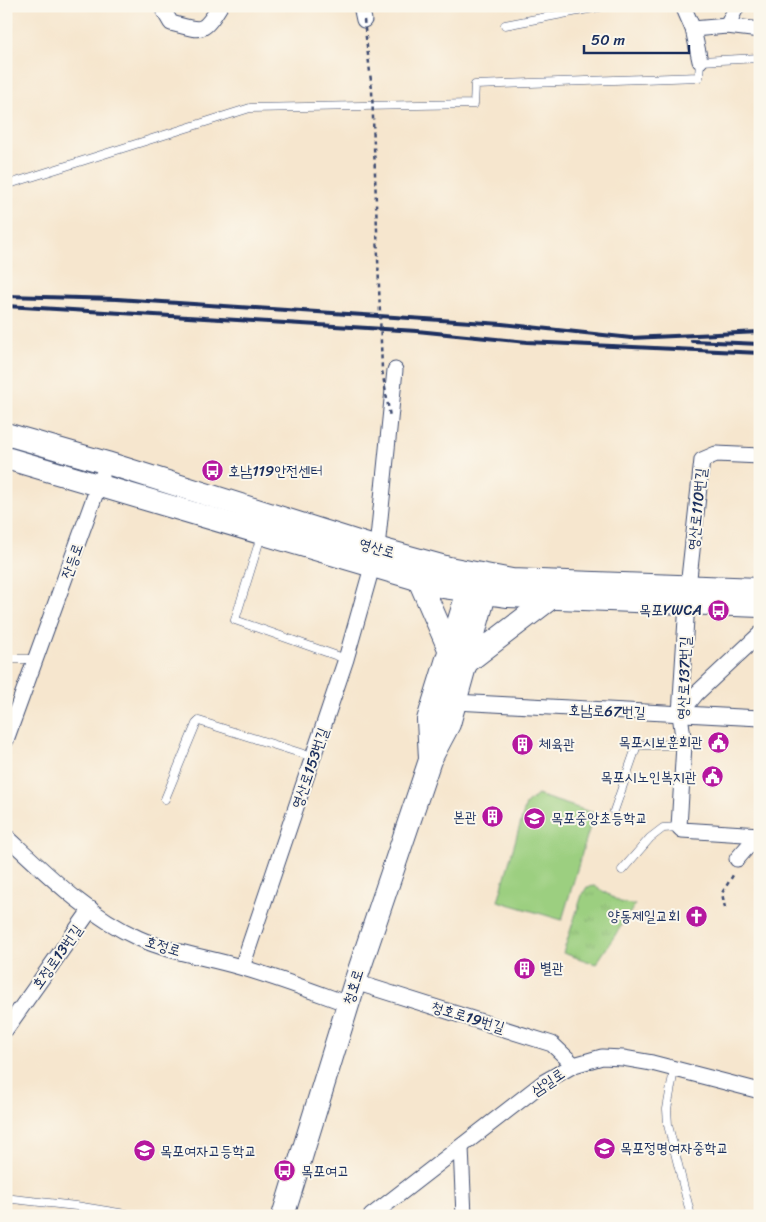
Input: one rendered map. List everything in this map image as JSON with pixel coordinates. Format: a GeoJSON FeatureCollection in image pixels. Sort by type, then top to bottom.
{"type":"FeatureCollection","features":[{"type":"Feature","properties":{"kind":"street"},"geometry":{"type":"LineString","coordinates":[[161,6],[171,23],[197,30],[208,26],[220,6]]}},
{"type":"Feature","properties":{"kind":"street"},"geometry":{"type":"LineString","coordinates":[[683,6],[693,29],[700,61]]}},
{"type":"Feature","properties":{"kind":"street"},"geometry":{"type":"LineString","coordinates":[[727,26],[737,6]]}},
{"type":"Feature","properties":{"kind":"street"},"geometry":{"type":"LineString","coordinates":[[693,29],[727,26],[760,30]]}},
{"type":"Feature","properties":{"kind":"street","name":"영산로153번길"},"geometry":{"type":"LineString","coordinates":[[242,967],[346,659],[374,558],[395,370]]}},
{"type":"Feature","properties":{"kind":"street","name":"영산로"},"geometry":{"type":"LineString","coordinates":[[6,434],[107,463],[374,558],[419,580],[444,587],[512,580],[688,595],[760,606]]}},
{"type":"Feature","properties":{"kind":"street","name":"영산로110번길"},"geometry":{"type":"LineString","coordinates":[[688,595],[702,460],[716,454],[760,456]]}},
{"type":"Feature","properties":{"kind":"street","name":"영산로"},"geometry":{"type":"LineString","coordinates":[[6,458],[262,534],[374,558],[449,568],[508,596],[551,598],[688,595],[760,589]]}},
{"type":"Feature","properties":{"kind":"street","name":"잔등로"},"geometry":{"type":"LineString","coordinates":[[6,740],[107,463]]}},
{"type":"Feature","properties":{"kind":"street"},"geometry":{"type":"LineString","coordinates":[[419,580],[458,657],[551,598]]}},
{"type":"Feature","properties":{"kind":"street","name":"청호로"},"geometry":{"type":"LineString","coordinates":[[430,760],[428,720],[458,657],[479,583]]}},
{"type":"Feature","properties":{"kind":"street","name":"영산로137번길"},"geometry":{"type":"LineString","coordinates":[[680,827],[684,745],[680,714],[688,595]]}},
{"type":"Feature","properties":{"kind":"street"},"geometry":{"type":"LineString","coordinates":[[680,714],[696,694],[760,634]]}},
{"type":"Feature","properties":{"kind":"street","name":"청호로"},"geometry":{"type":"LineString","coordinates":[[283,1216],[355,982],[430,760],[449,724],[455,702],[458,657]]}},
{"type":"Feature","properties":{"kind":"street","name":"호남로67번길"},"geometry":{"type":"LineString","coordinates":[[455,702],[760,718]]}},
{"type":"Feature","properties":{"kind":"street"},"geometry":{"type":"LineString","coordinates":[[680,827],[682,830],[759,835]]}},
{"type":"Feature","properties":{"kind":"street"},"geometry":{"type":"LineString","coordinates":[[737,859],[759,835]]}},
{"type":"Feature","properties":{"kind":"street","name":"호정로"},"geometry":{"type":"LineString","coordinates":[[6,836],[68,894],[105,920],[138,938],[171,949],[242,967],[348,1004]]}},
{"type":"Feature","properties":{"kind":"street","name":"호정로13번길"},"geometry":{"type":"LineString","coordinates":[[6,1029],[90,909]]}},
{"type":"Feature","properties":{"kind":"street","name":"청호로19번길"},"geometry":{"type":"LineString","coordinates":[[355,982],[552,1044],[574,1065]]}},
{"type":"Feature","properties":{"kind":"street","name":"삼일로"},"geometry":{"type":"LineString","coordinates":[[371,1216],[544,1082],[574,1065],[602,1058],[623,1058],[652,1063],[760,1091]]}},
{"type":"Feature","properties":{"kind":"street"},"geometry":{"type":"LineString","coordinates":[[461,1148],[464,1216]]}},
{"type":"Feature","properties":{"kind":"lane"},"geometry":{"type":"LineString","coordinates":[[505,25],[604,6]]}},
{"type":"Feature","properties":{"kind":"lane"},"geometry":{"type":"LineString","coordinates":[[6,185],[250,108],[474,104],[475,85],[699,77],[700,61],[760,58]]}},
{"type":"Feature","properties":{"kind":"lane"},"geometry":{"type":"LineString","coordinates":[[262,534],[235,620],[346,659]]}},
{"type":"Feature","properties":{"kind":"lane"},"geometry":{"type":"LineString","coordinates":[[6,659],[36,659]]}},
{"type":"Feature","properties":{"kind":"lane"},"geometry":{"type":"LineString","coordinates":[[166,799],[196,724],[199,721],[313,757]]}},
{"type":"Feature","properties":{"kind":"lane"},"geometry":{"type":"LineString","coordinates":[[614,811],[637,745],[684,745]]}},
{"type":"Feature","properties":{"kind":"lane"},"geometry":{"type":"LineString","coordinates":[[622,870],[650,838],[664,828],[680,827]]}},
{"type":"Feature","properties":{"kind":"lane"},"geometry":{"type":"LineString","coordinates":[[674,1070],[667,1109],[668,1126],[691,1216]]}},
{"type":"Feature","properties":{"kind":"lane"},"geometry":{"type":"LineString","coordinates":[[13,1199],[76,1206],[138,1216]]}},
{"type":"Feature","properties":{"kind":"path"},"geometry":{"type":"LineString","coordinates":[[363,13],[372,90],[382,370],[390,417]]}},
{"type":"Feature","properties":{"kind":"path"},"geometry":{"type":"LineString","coordinates":[[726,908],[722,893],[738,867],[737,859]]}},
{"type":"Feature","properties":{"kind":"green space"},"geometry":{"type":"Polygon","coordinates":[[[537,795],[594,813],[562,920],[498,901],[526,804],[537,795]]]}},
{"type":"Feature","properties":{"kind":"green space"},"geometry":{"type":"Polygon","coordinates":[[[595,886],[620,902],[635,905],[596,964],[563,953],[582,895],[587,887],[595,886]]]}},
{"type":"Feature","properties":{"kind":"railway"},"geometry":{"type":"LineString","coordinates":[[6,296],[117,299],[502,324],[631,338],[760,332]]}},
{"type":"Feature","properties":{"kind":"railway"},"geometry":{"type":"LineString","coordinates":[[6,306],[417,331],[527,342],[760,353]]}},
{"type":"Feature","properties":{"kind":"railway"},"geometry":{"type":"LineString","coordinates":[[692,341],[760,344]]}},
{"type":"Feature","properties":{"kind":"place","name":"호남119안전센터"},"geometry":{"type":"Point","coordinates":[212,471]}},
{"type":"Feature","properties":{"kind":"place","name":"목포YWCA"},"geometry":{"type":"Point","coordinates":[718,610]}},
{"type":"Feature","properties":{"kind":"place","name":"목포시보훈회관"},"geometry":{"type":"Point","coordinates":[719,742]}},
{"type":"Feature","properties":{"kind":"place","name":"체육관"},"geometry":{"type":"Point","coordinates":[523,744]}},
{"type":"Feature","properties":{"kind":"place","name":"목포시노인복지관"},"geometry":{"type":"Point","coordinates":[713,777]}},
{"type":"Feature","properties":{"kind":"place","name":"본관"},"geometry":{"type":"Point","coordinates":[493,817]}},
{"type":"Feature","properties":{"kind":"place","name":"목포중앙초등학교"},"geometry":{"type":"Point","coordinates":[535,818]}},
{"type":"Feature","properties":{"kind":"place","name":"양동제일교회"},"geometry":{"type":"Point","coordinates":[696,916]}},
{"type":"Feature","properties":{"kind":"place","name":"별관"},"geometry":{"type":"Point","coordinates":[524,968]}},
{"type":"Feature","properties":{"kind":"place","name":"목포정명여자중학교"},"geometry":{"type":"Point","coordinates":[604,1148]}},
{"type":"Feature","properties":{"kind":"place","name":"목포여자고등학교"},"geometry":{"type":"Point","coordinates":[144,1151]}},
{"type":"Feature","properties":{"kind":"place","name":"목포여고"},"geometry":{"type":"Point","coordinates":[285,1171]}}]}
